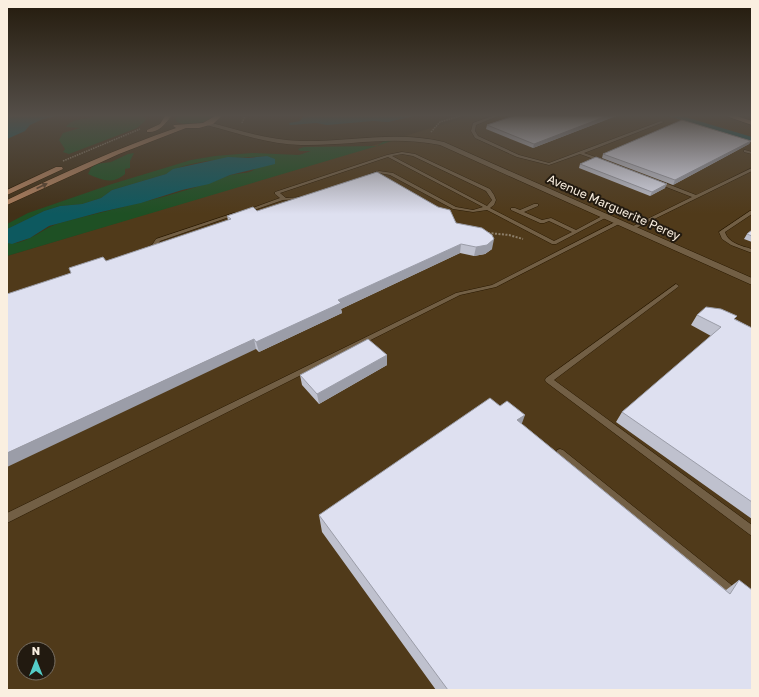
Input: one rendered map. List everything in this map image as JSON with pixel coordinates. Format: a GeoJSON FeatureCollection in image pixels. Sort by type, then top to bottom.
{"type":"FeatureCollection","features":[{"type":"Feature","properties":{"kind":"main road"},"geometry":{"type":"LineString","coordinates":[[7,193],[108,149]]}},
{"type":"Feature","properties":{"kind":"main road"},"geometry":{"type":"LineString","coordinates":[[7,203],[126,149]]}},
{"type":"Feature","properties":{"kind":"street","name":"Avenue Marguerite Perey"},"geometry":{"type":"LineString","coordinates":[[455,149],[752,282]]}},
{"type":"Feature","properties":{"kind":"lane"},"geometry":{"type":"LineString","coordinates":[[501,149],[518,156],[549,164],[591,149]]}},
{"type":"Feature","properties":{"kind":"lane"},"geometry":{"type":"LineString","coordinates":[[745,151],[752,153]]}},
{"type":"Feature","properties":{"kind":"lane"},"geometry":{"type":"LineString","coordinates":[[284,198],[277,193],[402,152],[414,155],[488,190],[494,200],[487,208],[473,210],[455,208],[391,174],[379,172],[364,177]]}},
{"type":"Feature","properties":{"kind":"lane"},"geometry":{"type":"LineString","coordinates":[[582,152],[610,164]]}},
{"type":"Feature","properties":{"kind":"lane"},"geometry":{"type":"LineString","coordinates":[[388,156],[554,243],[606,216]]}},
{"type":"Feature","properties":{"kind":"lane"},"geometry":{"type":"LineString","coordinates":[[632,228],[752,169]]}},
{"type":"Feature","properties":{"kind":"lane"},"geometry":{"type":"LineString","coordinates":[[654,180],[697,197]]}},
{"type":"Feature","properties":{"kind":"lane"},"geometry":{"type":"LineString","coordinates":[[140,251],[154,246],[158,240],[284,198],[298,199],[305,197]]}},
{"type":"Feature","properties":{"kind":"lane"},"geometry":{"type":"LineString","coordinates":[[520,212],[536,205]]}},
{"type":"Feature","properties":{"kind":"lane"},"geometry":{"type":"LineString","coordinates":[[513,209],[542,222],[558,215]]}},
{"type":"Feature","properties":{"kind":"lane"},"geometry":{"type":"LineString","coordinates":[[752,212],[722,232],[724,238],[733,244],[752,251]]}},
{"type":"Feature","properties":{"kind":"lane"},"geometry":{"type":"LineString","coordinates":[[549,219],[576,232]]}},
{"type":"Feature","properties":{"kind":"lane"},"geometry":{"type":"LineString","coordinates":[[7,518],[458,294],[494,286],[619,222]]}},
{"type":"Feature","properties":{"kind":"lane"},"geometry":{"type":"LineString","coordinates":[[676,286],[549,380],[752,531]]}},
{"type":"Feature","properties":{"kind":"lane"},"geometry":{"type":"LineString","coordinates":[[560,453],[740,600]]}},
{"type":"Feature","properties":{"kind":"path"},"geometry":{"type":"LineString","coordinates":[[57,163],[92,149]]}},
{"type":"Feature","properties":{"kind":"path"},"geometry":{"type":"LineString","coordinates":[[481,232],[509,235],[536,243],[546,239]]}},
{"type":"Feature","properties":{"kind":"shaded area"},"geometry":{"type":"Polygon","coordinates":[[[363,149],[752,149],[752,690],[7,690],[7,256],[363,149]]]}},
{"type":"Feature","properties":{"kind":"green space"},"geometry":{"type":"Polygon","coordinates":[[[65,149],[83,149],[69,154],[63,152],[65,149]]]}},
{"type":"Feature","properties":{"kind":"green space"},"geometry":{"type":"Polygon","coordinates":[[[298,149],[369,149],[7,256],[7,243],[21,242],[53,225],[165,196],[231,175],[249,172],[254,170],[267,156],[215,160],[187,165],[166,174],[112,190],[101,198],[82,204],[60,206],[44,211],[7,229],[7,224],[28,213],[112,184],[191,160],[215,156],[252,153],[299,155],[311,151],[300,151],[298,149]]]}},
{"type":"Feature","properties":{"kind":"green space"},"geometry":{"type":"Polygon","coordinates":[[[134,153],[130,161],[130,168],[125,169],[125,174],[116,179],[102,180],[88,174],[91,168],[96,164],[111,162],[128,154],[134,153]]]}},
{"type":"Feature","properties":{"kind":"water"},"geometry":{"type":"Polygon","coordinates":[[[267,156],[275,159],[275,164],[230,175],[209,184],[182,190],[141,203],[49,226],[30,238],[12,244],[7,243],[7,229],[44,211],[60,206],[82,204],[101,198],[112,190],[166,174],[173,169],[228,157],[248,158],[267,156]]]}},
{"type":"Feature","properties":{"kind":"building"},"geometry":{"type":"Polygon","coordinates":[[[616,149],[736,149],[675,180],[603,154],[616,149]]]}},
{"type":"Feature","properties":{"kind":"building"},"geometry":{"type":"Polygon","coordinates":[[[596,157],[667,184],[652,192],[580,164],[596,157]]]}},
{"type":"Feature","properties":{"kind":"building"},"geometry":{"type":"Polygon","coordinates":[[[377,172],[438,207],[450,210],[456,223],[482,228],[492,235],[494,239],[487,245],[476,247],[461,244],[338,300],[341,303],[256,342],[254,339],[7,453],[7,294],[71,273],[69,268],[103,257],[106,261],[231,219],[227,216],[253,207],[257,211],[377,172]]]}},
{"type":"Feature","properties":{"kind":"building"},"geometry":{"type":"Polygon","coordinates":[[[752,230],[752,236],[747,234],[752,230]]]}},
{"type":"Feature","properties":{"kind":"building"},"geometry":{"type":"Polygon","coordinates":[[[706,307],[721,309],[737,316],[734,319],[752,328],[752,502],[622,412],[721,327],[697,315],[706,307]]]}},
{"type":"Feature","properties":{"kind":"building"},"geometry":{"type":"Polygon","coordinates":[[[368,339],[387,355],[317,394],[300,375],[368,339]]]}},
{"type":"Feature","properties":{"kind":"building"},"geometry":{"type":"Polygon","coordinates":[[[490,398],[500,406],[507,401],[525,415],[517,420],[730,594],[739,580],[752,590],[752,690],[448,690],[319,515],[490,398]]]}}]}
